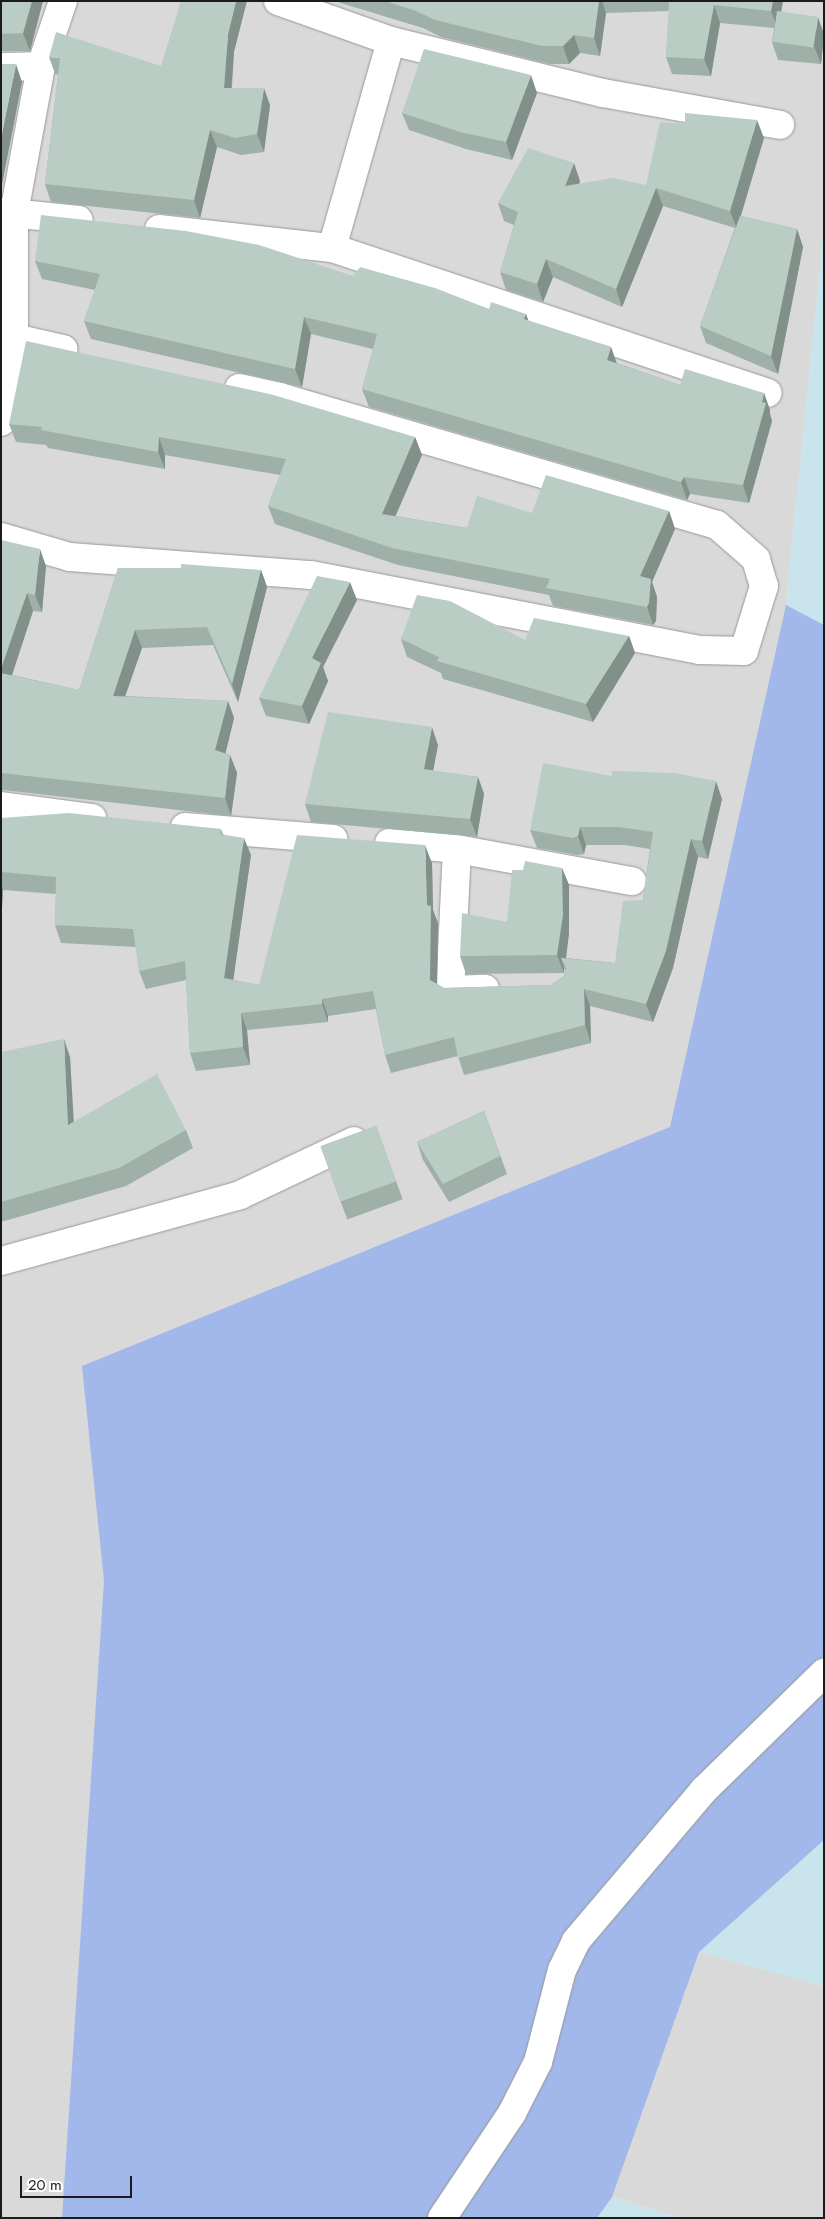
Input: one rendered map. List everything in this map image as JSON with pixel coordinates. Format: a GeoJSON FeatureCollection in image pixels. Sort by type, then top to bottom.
{"type":"FeatureCollection","features":[{"type":"Feature","properties":{"kind":"street"},"geometry":{"type":"LineString","coordinates":[[1,422],[8,337],[8,212],[42,66],[63,1]]}},
{"type":"Feature","properties":{"kind":"street"},"geometry":{"type":"LineString","coordinates":[[278,1],[391,41],[603,93],[780,125]]}},
{"type":"Feature","properties":{"kind":"street"},"geometry":{"type":"LineString","coordinates":[[332,248],[391,41]]}},
{"type":"Feature","properties":{"kind":"street"},"geometry":{"type":"LineString","coordinates":[[1,67],[42,66]]}},
{"type":"Feature","properties":{"kind":"street"},"geometry":{"type":"LineString","coordinates":[[8,212],[104,223]]}},
{"type":"Feature","properties":{"kind":"street"},"geometry":{"type":"LineString","coordinates":[[134,226],[332,248],[767,393]]}},
{"type":"Feature","properties":{"kind":"street"},"geometry":{"type":"LineString","coordinates":[[8,337],[90,355]]}},
{"type":"Feature","properties":{"kind":"street"},"geometry":{"type":"LineString","coordinates":[[1,538],[70,557],[311,575],[700,650],[744,651],[764,586],[756,559],[717,526],[280,397],[214,383]]}},
{"type":"Feature","properties":{"kind":"street"},"geometry":{"type":"LineString","coordinates":[[1,806],[119,821]]}},
{"type":"Feature","properties":{"kind":"street"},"geometry":{"type":"LineString","coordinates":[[156,825],[456,849],[632,881]]}},
{"type":"Feature","properties":{"kind":"street"},"geometry":{"type":"LineString","coordinates":[[456,849],[450,990],[509,988]]}},
{"type":"Feature","properties":{"kind":"street"},"geometry":{"type":"LineString","coordinates":[[1,1261],[240,1195],[354,1141]]}},
{"type":"Feature","properties":{"kind":"street"},"geometry":{"type":"LineString","coordinates":[[442,2218],[512,2113],[538,2062],[557,1985],[576,1942],[704,1790],[824,1673]]}},
{"type":"Feature","properties":{"kind":"shaded area"},"geometry":{"type":"Polygon","coordinates":[[[1,1],[824,1],[824,228],[786,604],[824,625],[824,1840],[700,1952],[824,1986],[824,2218],[679,2218],[613,2197],[597,2218],[1,2218],[1,1]]]}},
{"type":"Feature","properties":{"kind":"shaded area"},"geometry":{"type":"Polygon","coordinates":[[[824,228],[824,625],[786,605],[824,228]]]}},
{"type":"Feature","properties":{"kind":"shaded area"},"geometry":{"type":"Polygon","coordinates":[[[786,605],[824,625],[824,1840],[699,1952],[612,2197],[597,2218],[62,2218],[104,1581],[82,1366],[670,1127],[786,605]]]}},
{"type":"Feature","properties":{"kind":"shaded area"},"geometry":{"type":"Polygon","coordinates":[[[824,1840],[824,1986],[699,1952],[824,1840]]]}},
{"type":"Feature","properties":{"kind":"shaded area"},"geometry":{"type":"Polygon","coordinates":[[[612,2197],[679,2218],[597,2218],[612,2197]]]}},
{"type":"Feature","properties":{"kind":"building"},"geometry":{"type":"Polygon","coordinates":[[[1,1],[32,1],[23,33],[1,34],[1,1]]]}},
{"type":"Feature","properties":{"kind":"building"},"geometry":{"type":"Polygon","coordinates":[[[181,1],[236,1],[228,34],[224,88],[264,88],[257,134],[235,138],[210,130],[194,200],[45,184],[60,58],[49,57],[56,32],[161,66],[181,1]]]}},
{"type":"Feature","properties":{"kind":"building"},"geometry":{"type":"Polygon","coordinates":[[[385,1],[599,1],[594,38],[574,35],[563,46],[542,46],[435,20],[416,11],[385,1]]]}},
{"type":"Feature","properties":{"kind":"building"},"geometry":{"type":"Polygon","coordinates":[[[669,1],[773,1],[771,11],[714,5],[704,59],[666,57],[669,1]]]}},
{"type":"Feature","properties":{"kind":"building"},"geometry":{"type":"Polygon","coordinates":[[[777,11],[818,17],[813,47],[773,42],[777,11]]]}},
{"type":"Feature","properties":{"kind":"building"},"geometry":{"type":"Polygon","coordinates":[[[424,49],[531,75],[506,142],[460,132],[402,113],[424,49]]]}},
{"type":"Feature","properties":{"kind":"building"},"geometry":{"type":"Polygon","coordinates":[[[1,64],[16,64],[1,139],[1,64]]]}},
{"type":"Feature","properties":{"kind":"building"},"geometry":{"type":"Polygon","coordinates":[[[685,113],[757,120],[730,211],[656,188],[616,289],[546,259],[537,284],[500,272],[518,212],[498,203],[528,148],[574,163],[565,186],[613,178],[646,185],[660,122],[685,124],[685,113]]]}},
{"type":"Feature","properties":{"kind":"building"},"geometry":{"type":"Polygon","coordinates":[[[41,215],[186,231],[259,245],[353,276],[360,267],[435,288],[489,309],[491,302],[526,314],[524,319],[611,347],[607,360],[680,385],[685,369],[764,393],[762,402],[766,403],[743,485],[684,477],[681,482],[362,389],[377,334],[304,317],[295,369],[84,321],[100,274],[35,261],[41,215]]]}},
{"type":"Feature","properties":{"kind":"building"},"geometry":{"type":"Polygon","coordinates":[[[740,216],[797,229],[771,356],[700,326],[740,216]]]}},
{"type":"Feature","properties":{"kind":"building"},"geometry":{"type":"Polygon","coordinates":[[[26,341],[270,394],[415,437],[382,514],[467,528],[477,496],[532,513],[546,475],[669,511],[640,576],[651,579],[649,603],[647,607],[546,588],[550,579],[392,548],[268,506],[286,459],[159,437],[158,452],[41,430],[42,427],[9,424],[26,341]]]}},
{"type":"Feature","properties":{"kind":"building"},"geometry":{"type":"Polygon","coordinates":[[[1,540],[40,549],[35,595],[27,593],[1,669],[1,540]]]}},
{"type":"Feature","properties":{"kind":"building"},"geometry":{"type":"Polygon","coordinates":[[[181,564],[261,570],[232,684],[207,627],[135,630],[113,696],[228,701],[215,750],[230,755],[225,798],[1,773],[1,673],[79,690],[118,568],[181,568],[181,564]]]}},
{"type":"Feature","properties":{"kind":"building"},"geometry":{"type":"Polygon","coordinates":[[[317,576],[350,582],[312,658],[321,663],[302,706],[259,698],[317,576]]]}},
{"type":"Feature","properties":{"kind":"building"},"geometry":{"type":"Polygon","coordinates":[[[417,595],[450,601],[525,640],[534,618],[629,636],[586,704],[437,661],[439,657],[401,639],[417,595]]]}},
{"type":"Feature","properties":{"kind":"building"},"geometry":{"type":"Polygon","coordinates":[[[328,712],[432,727],[424,769],[478,777],[470,819],[305,804],[328,712]]]}},
{"type":"Feature","properties":{"kind":"building"},"geometry":{"type":"Polygon","coordinates":[[[543,763],[612,776],[612,771],[675,773],[716,781],[702,841],[691,839],[666,951],[646,1004],[584,989],[585,1025],[458,1058],[454,1037],[385,1055],[373,991],[322,999],[322,1004],[241,1013],[243,1047],[190,1053],[185,961],[139,971],[133,929],[55,925],[56,877],[1,872],[1,818],[69,813],[221,829],[220,834],[244,838],[224,978],[259,985],[297,835],[425,845],[427,905],[431,906],[430,980],[444,988],[551,985],[564,976],[566,968],[561,958],[615,963],[623,901],[643,900],[653,832],[619,827],[580,827],[578,836],[572,838],[530,830],[543,763]]]}},
{"type":"Feature","properties":{"kind":"building"},"geometry":{"type":"Polygon","coordinates":[[[525,861],[562,868],[563,915],[557,955],[460,956],[462,913],[507,922],[512,870],[523,870],[525,861]]]}},
{"type":"Feature","properties":{"kind":"building"},"geometry":{"type":"Polygon","coordinates":[[[64,1039],[68,1125],[157,1074],[186,1130],[119,1168],[1,1202],[1,1052],[64,1039]]]}},
{"type":"Feature","properties":{"kind":"building"},"geometry":{"type":"Polygon","coordinates":[[[484,1111],[500,1156],[443,1184],[417,1142],[484,1111]]]}},
{"type":"Feature","properties":{"kind":"building"},"geometry":{"type":"Polygon","coordinates":[[[376,1126],[396,1181],[341,1202],[321,1146],[376,1126]]]}}]}
